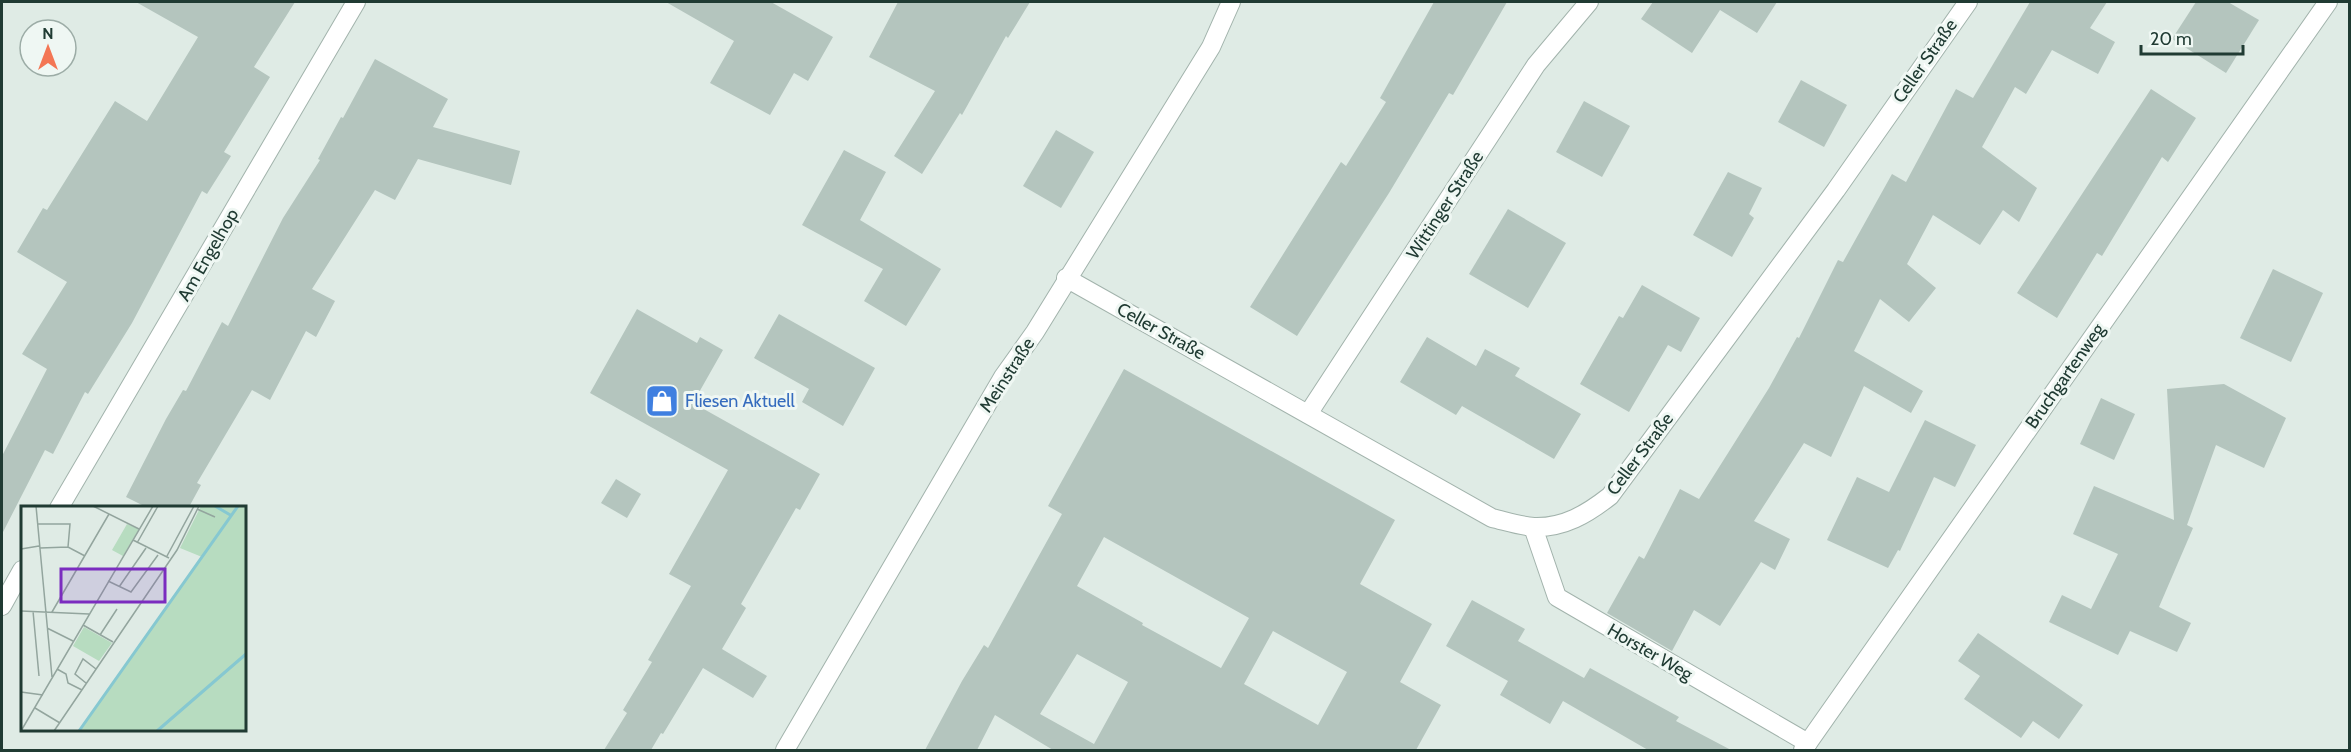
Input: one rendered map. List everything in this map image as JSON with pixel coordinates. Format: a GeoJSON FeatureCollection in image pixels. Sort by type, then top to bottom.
{"type":"FeatureCollection","features":[{"type":"Feature","properties":{"kind":"street","name":"Am Engelhop"},"geometry":{"type":"LineString","coordinates":[[60,506],[356,2]]}},
{"type":"Feature","properties":{"kind":"street","name":"Meinstraße"},"geometry":{"type":"LineString","coordinates":[[785,750],[997,386],[1035,332],[1066,278],[1211,47],[1231,2]]}},
{"type":"Feature","properties":{"kind":"street","name":"Wittinger Straße"},"geometry":{"type":"LineString","coordinates":[[1308,414],[1536,65],[1589,2]]}},
{"type":"Feature","properties":{"kind":"street","name":"Celler Straße"},"geometry":{"type":"LineString","coordinates":[[1066,278],[1492,518],[1533,527],[1568,522],[1586,515],[1611,496],[1836,190],[1968,2]]}},
{"type":"Feature","properties":{"kind":"street","name":"Bruchgartenweg"},"geometry":{"type":"LineString","coordinates":[[1806,747],[2328,2]]}},
{"type":"Feature","properties":{"kind":"street","name":"Horster Weg"},"geometry":{"type":"LineString","coordinates":[[1533,527],[1557,597],[1806,747]]}},
{"type":"Feature","properties":{"kind":"street"},"geometry":{"type":"LineString","coordinates":[[2,606],[21,572]]}},
{"type":"Feature","properties":{"kind":"building"},"geometry":{"type":"Polygon","coordinates":[[[136,2],[295,2],[254,67],[270,77],[224,152],[231,156],[207,194],[202,191],[132,323],[88,394],[85,392],[53,454],[45,450],[2,534],[2,456],[47,369],[22,354],[67,282],[17,252],[43,208],[47,210],[115,101],[147,121],[198,37],[136,2]]]}},
{"type":"Feature","properties":{"kind":"building"},"geometry":{"type":"Polygon","coordinates":[[[666,2],[771,2],[833,37],[808,81],[794,73],[770,115],[710,83],[734,41],[666,2]]]}},
{"type":"Feature","properties":{"kind":"building"},"geometry":{"type":"Polygon","coordinates":[[[898,2],[1030,2],[1008,38],[1006,36],[962,115],[960,113],[922,174],[894,156],[935,91],[869,57],[898,2]]]}},
{"type":"Feature","properties":{"kind":"building"},"geometry":{"type":"Polygon","coordinates":[[[1434,2],[1507,2],[1453,95],[1449,93],[1389,193],[1297,336],[1250,307],[1341,162],[1346,166],[1386,102],[1380,98],[1434,2]]]}},
{"type":"Feature","properties":{"kind":"building"},"geometry":{"type":"Polygon","coordinates":[[[1653,2],[1777,2],[1757,33],[1720,10],[1692,53],[1641,19],[1653,2]]]}},
{"type":"Feature","properties":{"kind":"building"},"geometry":{"type":"Polygon","coordinates":[[[2030,2],[2107,2],[2090,28],[2115,42],[2098,74],[2052,50],[2026,94],[2015,87],[1982,147],[2037,188],[2019,222],[2003,210],[1980,245],[1933,215],[1907,264],[1936,288],[1909,322],[1880,299],[1854,351],[1923,391],[1911,413],[1864,386],[1831,457],[1804,443],[1754,521],[1790,539],[1775,570],[1761,562],[1720,626],[1694,610],[1672,651],[1607,613],[1639,556],[1644,559],[1680,489],[1699,499],[1769,388],[1797,337],[1799,338],[1838,260],[1843,262],[1892,174],[1906,182],[1956,89],[1973,98],[2030,2]]]}},
{"type":"Feature","properties":{"kind":"building"},"geometry":{"type":"Polygon","coordinates":[[[2196,2],[2228,2],[2259,20],[2226,73],[2172,39],[2196,2]]]}},
{"type":"Feature","properties":{"kind":"building"},"geometry":{"type":"Polygon","coordinates":[[[375,59],[448,99],[433,127],[520,151],[511,185],[418,159],[395,200],[375,190],[312,289],[335,301],[316,337],[306,331],[270,400],[252,390],[197,483],[201,485],[190,506],[144,506],[126,497],[166,419],[183,390],[186,391],[222,322],[228,326],[283,218],[320,160],[318,159],[341,117],[343,118],[375,59]]]}},
{"type":"Feature","properties":{"kind":"building"},"geometry":{"type":"Polygon","coordinates":[[[1801,80],[1847,105],[1824,147],[1778,122],[1801,80]]]}},
{"type":"Feature","properties":{"kind":"building"},"geometry":{"type":"Polygon","coordinates":[[[2151,89],[2196,118],[2168,162],[2162,157],[2102,256],[2097,253],[2057,318],[2017,293],[2151,89]]]}},
{"type":"Feature","properties":{"kind":"building"},"geometry":{"type":"Polygon","coordinates":[[[1584,101],[1630,126],[1602,177],[1556,152],[1584,101]]]}},
{"type":"Feature","properties":{"kind":"building"},"geometry":{"type":"Polygon","coordinates":[[[1056,130],[1094,152],[1061,208],[1023,186],[1056,130]]]}},
{"type":"Feature","properties":{"kind":"building"},"geometry":{"type":"Polygon","coordinates":[[[844,150],[886,172],[860,220],[941,269],[906,326],[864,301],[883,269],[802,225],[844,150]]]}},
{"type":"Feature","properties":{"kind":"building"},"geometry":{"type":"Polygon","coordinates":[[[1728,172],[1762,188],[1749,214],[1754,218],[1732,257],[1693,235],[1728,172]]]}},
{"type":"Feature","properties":{"kind":"building"},"geometry":{"type":"Polygon","coordinates":[[[1508,209],[1566,243],[1528,308],[1469,274],[1508,209]]]}},
{"type":"Feature","properties":{"kind":"building"},"geometry":{"type":"Polygon","coordinates":[[[2273,269],[2323,293],[2291,362],[2240,338],[2273,269]]]}},
{"type":"Feature","properties":{"kind":"building"},"geometry":{"type":"Polygon","coordinates":[[[1642,285],[1700,318],[1681,352],[1668,345],[1629,412],[1580,384],[1619,316],[1623,318],[1642,285]]]}},
{"type":"Feature","properties":{"kind":"building"},"geometry":{"type":"Polygon","coordinates":[[[637,309],[697,343],[700,337],[723,350],[693,403],[820,474],[800,510],[796,508],[741,604],[746,608],[722,649],[767,676],[753,698],[703,668],[651,750],[604,750],[627,713],[623,710],[652,662],[648,660],[691,586],[669,574],[728,470],[590,393],[637,309]]]}},
{"type":"Feature","properties":{"kind":"building"},"geometry":{"type":"Polygon","coordinates":[[[779,314],[875,368],[843,426],[802,402],[809,389],[754,358],[779,314]]]}},
{"type":"Feature","properties":{"kind":"building"},"geometry":{"type":"Polygon","coordinates":[[[1427,337],[1476,366],[1485,349],[1520,368],[1515,376],[1581,414],[1554,459],[1462,406],[1456,415],[1400,382],[1427,337]]]}},
{"type":"Feature","properties":{"kind":"building"},"geometry":{"type":"Polygon","coordinates":[[[1124,369],[1395,520],[1360,584],[1432,624],[1400,682],[1441,705],[1416,750],[1053,750],[995,715],[977,750],[925,750],[984,645],[988,648],[1062,514],[1048,506],[1124,369]],[[1104,537],[1077,586],[1221,668],[1249,618],[1104,537]],[[1273,631],[1244,684],[1318,725],[1347,672],[1273,631]],[[1077,654],[1040,714],[1094,744],[1128,682],[1077,654]]]}},
{"type":"Feature","properties":{"kind":"building"},"geometry":{"type":"Polygon","coordinates":[[[2224,384],[2286,418],[2264,468],[2216,445],[2187,525],[2193,528],[2159,607],[2191,623],[2177,652],[2130,631],[2118,655],[2049,622],[2062,595],[2091,609],[2118,554],[2073,534],[2094,486],[2174,520],[2167,389],[2224,384]]]}},
{"type":"Feature","properties":{"kind":"building"},"geometry":{"type":"Polygon","coordinates":[[[2101,398],[2135,414],[2114,460],[2080,444],[2101,398]]]}},
{"type":"Feature","properties":{"kind":"building"},"geometry":{"type":"Polygon","coordinates":[[[1925,420],[1976,445],[1955,487],[1934,477],[1900,551],[1898,550],[1888,568],[1827,540],[1857,477],[1889,492],[1925,420]]]}},
{"type":"Feature","properties":{"kind":"building"},"geometry":{"type":"Polygon","coordinates":[[[616,479],[641,494],[627,518],[601,503],[616,479]]]}},
{"type":"Feature","properties":{"kind":"building"},"geometry":{"type":"Polygon","coordinates":[[[1472,600],[1525,629],[1518,641],[1584,678],[1590,668],[1679,717],[1676,721],[1731,750],[1648,750],[1563,701],[1550,724],[1500,695],[1508,681],[1446,646],[1472,600]]]}},
{"type":"Feature","properties":{"kind":"building"},"geometry":{"type":"Polygon","coordinates":[[[1978,633],[2083,705],[2059,739],[2033,721],[2021,738],[1964,699],[1980,676],[1958,661],[1978,633]]]}},
{"type":"Feature","properties":{"kind":"place","name":"Fliesen Aktuell"},"geometry":{"type":"Point","coordinates":[662,401]}}]}
